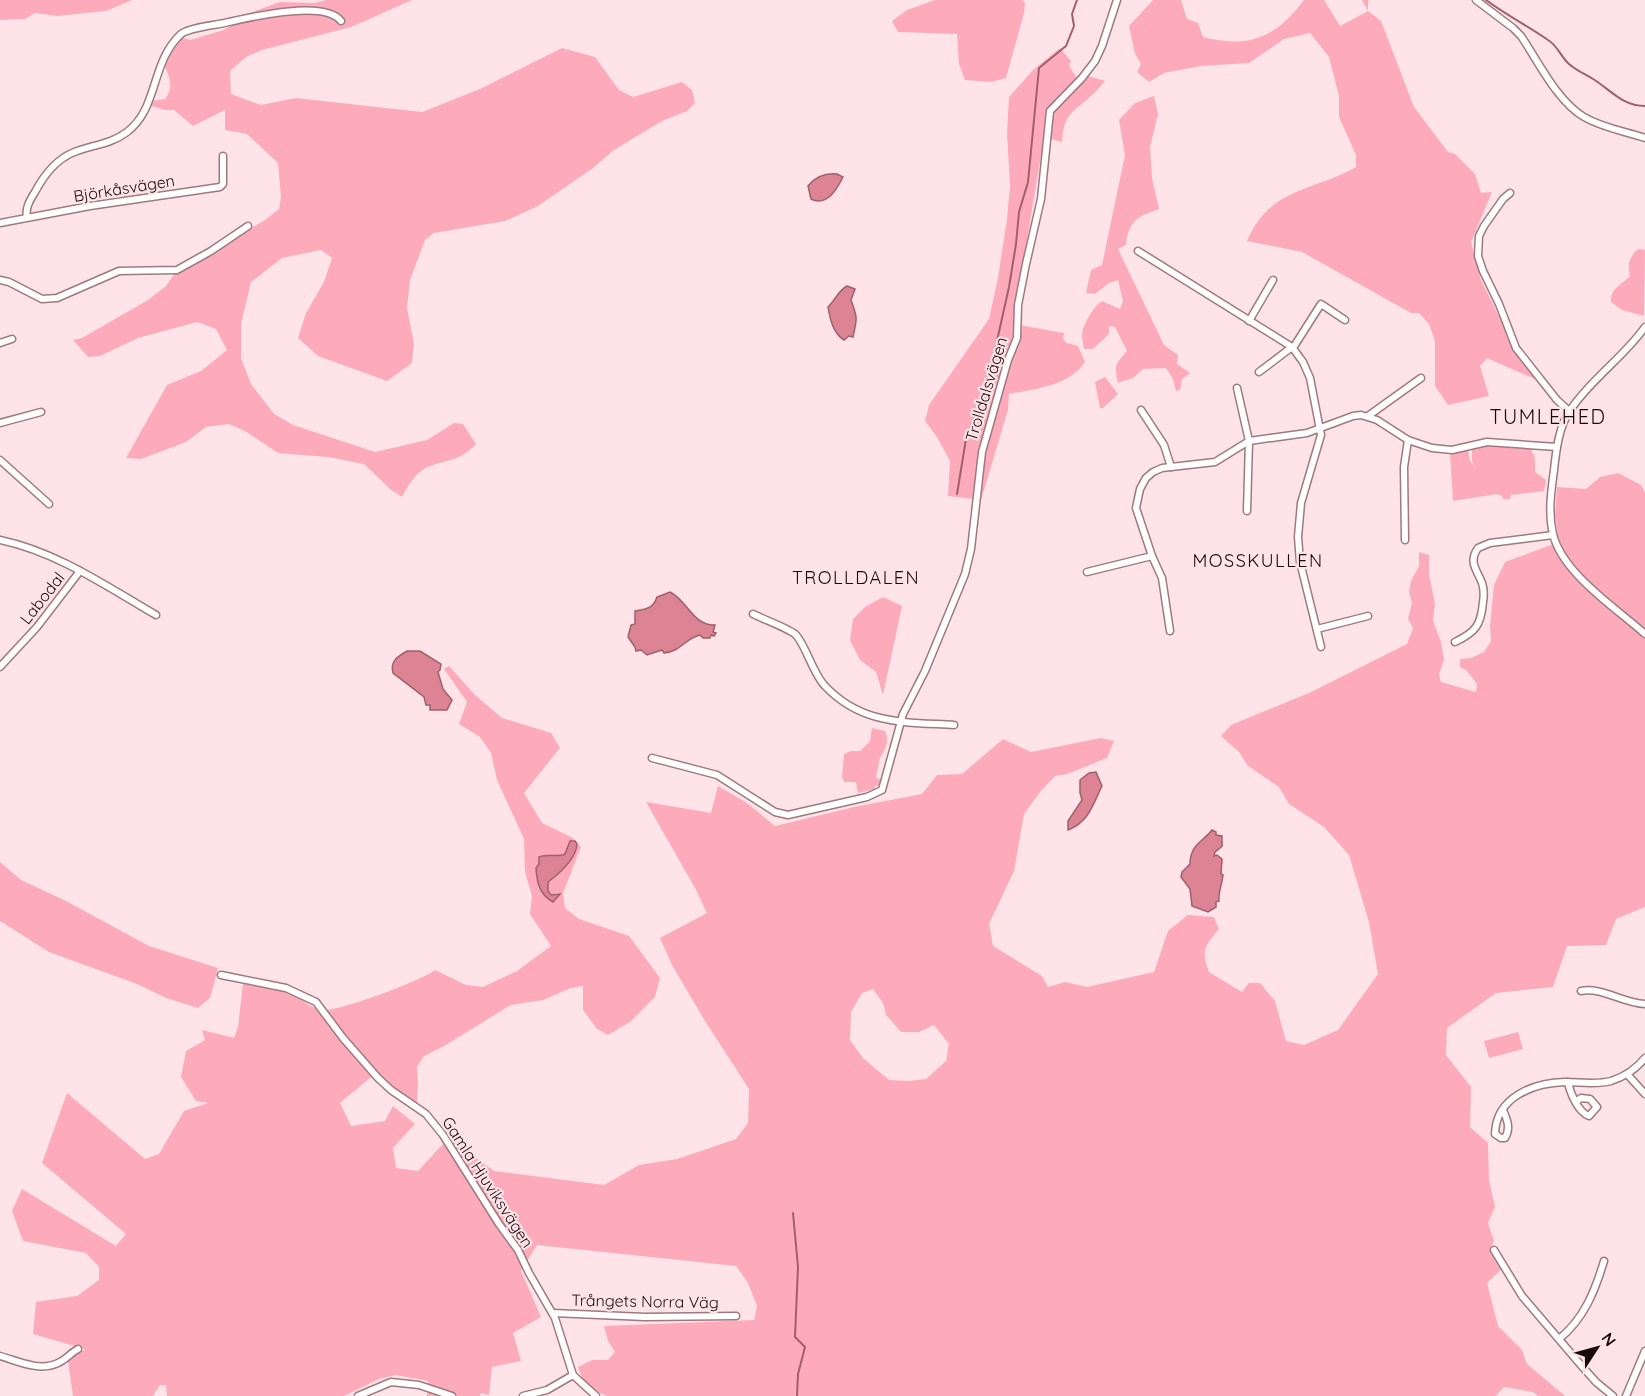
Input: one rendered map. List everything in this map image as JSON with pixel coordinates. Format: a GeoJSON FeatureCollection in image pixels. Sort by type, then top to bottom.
{"type":"FeatureCollection","features":[{"type":"Feature","properties":{"kind":"street","name":"Trolldalsvägen"},"geometry":{"type":"LineString","coordinates":[[652,758],[717,775],[775,812],[788,815],[867,797],[882,790],[900,723],[965,574],[971,549],[981,456],[1008,360],[1017,338],[1018,305],[1041,200],[1050,111],[1095,61],[1117,0]]}},
{"type":"Feature","properties":{"kind":"street"},"geometry":{"type":"LineString","coordinates":[[1476,0],[1521,36],[1563,98],[1576,111],[1604,126],[1645,138]]}},
{"type":"Feature","properties":{"kind":"street"},"geometry":{"type":"LineString","coordinates":[[27,217],[26,212],[33,194],[56,164],[72,153],[115,140],[136,124],[147,105],[164,55],[183,32],[287,8],[307,6],[326,9],[338,15],[341,21]]}},
{"type":"Feature","properties":{"kind":"street","name":"Björkåsvägen"},"geometry":{"type":"LineString","coordinates":[[0,223],[220,187],[224,184],[223,156]]}},
{"type":"Feature","properties":{"kind":"street"},"geometry":{"type":"LineString","coordinates":[[1510,193],[1484,226],[1479,236],[1478,256],[1516,348],[1557,400],[1569,411]]}},
{"type":"Feature","properties":{"kind":"street"},"geometry":{"type":"LineString","coordinates":[[0,280],[12,283],[42,299],[57,298],[119,271],[177,270],[248,226]]}},
{"type":"Feature","properties":{"kind":"street"},"geometry":{"type":"LineString","coordinates":[[1138,251],[1292,348],[1303,362],[1310,378],[1320,430],[1319,444],[1301,503],[1298,537],[1300,562],[1321,647]]}},
{"type":"Feature","properties":{"kind":"street"},"geometry":{"type":"LineString","coordinates":[[1250,321],[1273,280]]}},
{"type":"Feature","properties":{"kind":"street"},"geometry":{"type":"LineString","coordinates":[[1259,372],[1292,348],[1321,304],[1345,320]]}},
{"type":"Feature","properties":{"kind":"street"},"geometry":{"type":"LineString","coordinates":[[1645,327],[1625,351],[1591,384],[1569,411],[1557,447],[1550,502],[1553,535],[1563,557],[1575,573],[1645,634]]}},
{"type":"Feature","properties":{"kind":"street"},"geometry":{"type":"LineString","coordinates":[[0,343],[12,339]]}},
{"type":"Feature","properties":{"kind":"street"},"geometry":{"type":"LineString","coordinates":[[1368,416],[1421,378]]}},
{"type":"Feature","properties":{"kind":"street"},"geometry":{"type":"LineString","coordinates":[[1238,388],[1250,441],[1247,511]]}},
{"type":"Feature","properties":{"kind":"street"},"geometry":{"type":"LineString","coordinates":[[1141,410],[1161,440],[1171,467]]}},
{"type":"Feature","properties":{"kind":"street"},"geometry":{"type":"LineString","coordinates":[[0,423],[40,411]]}},
{"type":"Feature","properties":{"kind":"street"},"geometry":{"type":"LineString","coordinates":[[1170,631],[1162,578],[1138,515],[1137,497],[1149,474],[1162,468],[1215,462],[1250,441],[1320,430],[1353,416],[1368,416],[1418,445],[1445,450],[1487,442],[1557,447]]}},
{"type":"Feature","properties":{"kind":"street"},"geometry":{"type":"LineString","coordinates":[[1405,540],[1404,467],[1408,440]]}},
{"type":"Feature","properties":{"kind":"street"},"geometry":{"type":"LineString","coordinates":[[0,460],[49,504]]}},
{"type":"Feature","properties":{"kind":"street"},"geometry":{"type":"LineString","coordinates":[[1455,642],[1473,632],[1482,614],[1483,586],[1474,569],[1473,560],[1478,548],[1490,543],[1553,535]]}},
{"type":"Feature","properties":{"kind":"street","name":"Labodal"},"geometry":{"type":"LineString","coordinates":[[0,540],[34,549],[80,571],[156,615]]}},
{"type":"Feature","properties":{"kind":"street"},"geometry":{"type":"LineString","coordinates":[[1087,572],[1152,556]]}},
{"type":"Feature","properties":{"kind":"street","name":"Labodal"},"geometry":{"type":"LineString","coordinates":[[0,667],[37,627],[80,571]]}},
{"type":"Feature","properties":{"kind":"street"},"geometry":{"type":"LineString","coordinates":[[753,614],[796,635],[820,680],[838,697],[862,712],[900,723],[954,725]]}},
{"type":"Feature","properties":{"kind":"street"},"geometry":{"type":"LineString","coordinates":[[1317,629],[1368,616]]}},
{"type":"Feature","properties":{"kind":"street","name":"Gamla Hjuviksvägen"},"geometry":{"type":"LineString","coordinates":[[221,975],[286,988],[316,1002],[322,1007],[343,1038],[378,1078],[391,1090],[422,1110],[437,1127],[518,1250],[552,1313],[573,1375],[596,1396]]}},
{"type":"Feature","properties":{"kind":"street"},"geometry":{"type":"LineString","coordinates":[[1581,991],[1596,990],[1633,1003],[1645,1004]]}},
{"type":"Feature","properties":{"kind":"street"},"geometry":{"type":"LineString","coordinates":[[1503,1110],[1516,1096],[1535,1087],[1568,1082],[1603,1083],[1627,1074],[1645,1058]]}},
{"type":"Feature","properties":{"kind":"street"},"geometry":{"type":"LineString","coordinates":[[1627,1074],[1645,1094]]}},
{"type":"Feature","properties":{"kind":"street"},"geometry":{"type":"LineString","coordinates":[[1568,1082],[1570,1094],[1577,1101]]}},
{"type":"Feature","properties":{"kind":"street"},"geometry":{"type":"LineString","coordinates":[[1494,1250],[1520,1293],[1596,1382],[1613,1396]]}},
{"type":"Feature","properties":{"kind":"street"},"geometry":{"type":"LineString","coordinates":[[1559,1340],[1581,1317],[1604,1261]]}},
{"type":"Feature","properties":{"kind":"street","name":"Trångets Norra Väg"},"geometry":{"type":"LineString","coordinates":[[552,1313],[645,1317],[736,1316]]}},
{"type":"Feature","properties":{"kind":"street"},"geometry":{"type":"LineString","coordinates":[[0,1356],[21,1363],[48,1366],[61,1361],[78,1349]]}},
{"type":"Feature","properties":{"kind":"street"},"geometry":{"type":"LineString","coordinates":[[1626,1396],[1645,1351]]}},
{"type":"Feature","properties":{"kind":"street"},"geometry":{"type":"LineString","coordinates":[[523,1396],[547,1390],[573,1375]]}},
{"type":"Feature","properties":{"kind":"street"},"geometry":{"type":"LineString","coordinates":[[358,1396],[391,1382],[419,1385],[452,1396]]}},
{"type":"Feature","properties":{"kind":"shaded area"},"geometry":{"type":"Polygon","coordinates":[[[0,0],[132,0],[106,11],[57,16],[35,13],[25,19],[0,20],[0,0]]]}},
{"type":"Feature","properties":{"kind":"shaded area"},"geometry":{"type":"Polygon","coordinates":[[[326,0],[412,0],[351,27],[262,50],[246,57],[230,71],[231,94],[261,105],[296,98],[422,112],[480,89],[562,48],[595,57],[619,90],[633,97],[682,82],[692,90],[695,103],[687,111],[662,121],[614,150],[593,168],[538,206],[505,221],[434,233],[425,240],[410,280],[407,308],[414,344],[412,363],[387,381],[318,356],[298,338],[306,313],[324,282],[332,258],[321,250],[282,258],[251,282],[241,324],[241,358],[251,384],[274,414],[293,425],[375,452],[427,440],[454,423],[463,424],[476,444],[458,457],[426,468],[412,481],[402,497],[390,489],[364,464],[328,457],[278,453],[245,431],[229,424],[206,427],[186,442],[141,459],[126,458],[167,385],[201,371],[227,350],[216,329],[197,322],[138,338],[100,356],[88,357],[73,340],[82,338],[148,300],[166,286],[175,273],[265,220],[279,209],[281,197],[278,163],[247,134],[225,130],[225,110],[193,126],[174,110],[148,105],[152,101],[165,99],[168,95],[170,82],[164,65],[181,37],[190,40],[224,30],[247,14],[280,2],[315,3],[326,0]]]}},
{"type":"Feature","properties":{"kind":"shaded area"},"geometry":{"type":"Polygon","coordinates":[[[935,0],[1022,0],[1025,3],[1006,78],[991,82],[965,80],[959,64],[957,34],[898,32],[892,21],[907,10],[935,0]]]}},
{"type":"Feature","properties":{"kind":"shaded area"},"geometry":{"type":"Polygon","coordinates":[[[1153,0],[1181,0],[1187,19],[1198,23],[1203,37],[1219,40],[1248,40],[1260,37],[1283,23],[1304,0],[1324,0],[1340,26],[1368,11],[1381,21],[1414,107],[1448,152],[1455,154],[1475,174],[1481,193],[1492,192],[1471,242],[1481,280],[1514,347],[1539,381],[1487,358],[1480,366],[1489,396],[1448,405],[1435,386],[1435,341],[1429,324],[1419,313],[1411,313],[1302,252],[1247,241],[1256,223],[1280,200],[1356,167],[1356,155],[1339,117],[1339,96],[1329,57],[1310,33],[1284,39],[1249,63],[1201,66],[1164,73],[1149,82],[1137,72],[1141,64],[1135,54],[1129,26],[1153,0]]]}},
{"type":"Feature","properties":{"kind":"shaded area"},"geometry":{"type":"Polygon","coordinates":[[[1362,0],[1368,0],[1368,11],[1362,0]]]}},
{"type":"Feature","properties":{"kind":"shaded area"},"geometry":{"type":"Polygon","coordinates":[[[1060,48],[1071,61],[1069,66],[1077,78],[1082,74],[1105,81],[1067,119],[1062,142],[1044,137],[1013,324],[1064,333],[1063,339],[1067,343],[1078,346],[1085,362],[1078,370],[1061,381],[1009,394],[1008,410],[981,500],[948,496],[950,461],[925,421],[929,405],[989,319],[998,278],[1010,186],[1007,133],[1009,97],[1033,70],[1060,48]]]}},
{"type":"Feature","properties":{"kind":"shaded area"},"geometry":{"type":"Polygon","coordinates":[[[1154,96],[1158,114],[1150,147],[1152,178],[1159,209],[1135,221],[1129,230],[1126,245],[1118,249],[1164,345],[1178,355],[1177,364],[1190,373],[1182,379],[1180,390],[1176,391],[1173,379],[1166,368],[1143,369],[1133,378],[1118,383],[1116,365],[1127,351],[1115,327],[1109,326],[1109,334],[1093,349],[1084,349],[1082,336],[1086,322],[1099,303],[1102,301],[1120,309],[1123,301],[1118,280],[1109,283],[1095,294],[1086,293],[1091,270],[1102,265],[1125,155],[1119,120],[1135,103],[1154,96]]]}},
{"type":"Feature","properties":{"kind":"shaded area"},"geometry":{"type":"Polygon","coordinates":[[[828,174],[843,177],[831,196],[822,201],[811,199],[808,186],[814,180],[828,174]]]}},
{"type":"Feature","properties":{"kind":"shaded area"},"geometry":{"type":"Polygon","coordinates":[[[1638,249],[1645,250],[1644,316],[1622,310],[1611,302],[1614,290],[1630,276],[1630,261],[1638,249]]]}},
{"type":"Feature","properties":{"kind":"shaded area"},"geometry":{"type":"Polygon","coordinates":[[[847,286],[855,289],[851,300],[856,322],[853,337],[849,336],[844,340],[835,330],[828,307],[847,286]]]}},
{"type":"Feature","properties":{"kind":"shaded area"},"geometry":{"type":"Polygon","coordinates":[[[1105,377],[1118,394],[1103,408],[1100,408],[1095,382],[1105,377]]]}},
{"type":"Feature","properties":{"kind":"shaded area"},"geometry":{"type":"Polygon","coordinates":[[[1491,445],[1530,447],[1535,458],[1535,472],[1546,480],[1544,491],[1511,495],[1510,499],[1503,499],[1497,494],[1453,501],[1450,454],[1468,449],[1470,461],[1475,467],[1472,461],[1472,448],[1491,445]]]}},
{"type":"Feature","properties":{"kind":"shaded area"},"geometry":{"type":"Polygon","coordinates":[[[1618,473],[1641,485],[1645,492],[1645,907],[1616,919],[1606,945],[1567,946],[1553,987],[1496,993],[1447,1028],[1446,1055],[1471,1087],[1470,1127],[1488,1143],[1489,1180],[1495,1207],[1488,1223],[1494,1241],[1491,1247],[1502,1269],[1487,1283],[1498,1326],[1522,1350],[1527,1364],[1565,1396],[1538,1396],[1533,1392],[1504,1387],[1496,1396],[607,1396],[588,1385],[578,1367],[592,1360],[608,1360],[615,1352],[608,1341],[604,1326],[754,1320],[757,1306],[748,1283],[736,1266],[537,1245],[521,1271],[541,1317],[513,1333],[521,1361],[492,1367],[489,1395],[481,1393],[480,1396],[427,1396],[428,1381],[396,1375],[379,1379],[344,1396],[167,1396],[166,1385],[160,1385],[153,1396],[73,1396],[68,1361],[85,1349],[33,1334],[36,1302],[77,1296],[99,1280],[99,1267],[86,1253],[23,1241],[12,1211],[22,1189],[116,1246],[126,1234],[42,1163],[67,1093],[145,1159],[159,1154],[184,1111],[208,1103],[196,1101],[181,1077],[186,1051],[205,1040],[202,1030],[234,1038],[238,1027],[243,983],[280,990],[317,1009],[329,1010],[378,995],[435,970],[466,985],[483,987],[517,971],[551,946],[530,914],[532,896],[525,872],[524,839],[497,780],[491,753],[480,737],[459,724],[467,702],[444,669],[449,666],[475,695],[502,718],[551,733],[560,748],[524,793],[542,823],[573,838],[581,847],[563,893],[565,908],[579,919],[629,936],[660,978],[655,997],[630,1022],[608,1035],[597,1029],[583,1010],[583,986],[571,988],[543,1000],[511,1005],[424,1056],[417,1067],[417,1103],[392,1087],[376,1073],[340,1103],[351,1126],[385,1121],[393,1106],[415,1124],[393,1148],[396,1168],[418,1171],[450,1139],[494,1171],[604,1185],[639,1165],[677,1159],[736,1139],[748,1123],[749,1089],[705,1021],[672,965],[660,938],[707,913],[646,802],[711,813],[718,786],[747,803],[775,826],[922,794],[937,775],[962,774],[1003,739],[1031,752],[1101,738],[1114,741],[1107,758],[1067,774],[1055,776],[1024,814],[1014,871],[989,924],[993,946],[1042,976],[1048,987],[1065,982],[1087,987],[1154,972],[1168,931],[1188,915],[1214,917],[1219,929],[1205,949],[1209,972],[1242,992],[1249,983],[1260,983],[1275,1001],[1286,1041],[1304,1045],[1338,1030],[1378,974],[1369,922],[1349,855],[1324,827],[1289,804],[1279,787],[1247,765],[1240,753],[1221,736],[1231,725],[1311,692],[1407,644],[1413,628],[1408,619],[1412,603],[1409,592],[1411,581],[1419,566],[1419,552],[1429,555],[1429,575],[1435,604],[1433,621],[1441,642],[1444,660],[1439,674],[1441,682],[1476,692],[1477,684],[1466,670],[1460,667],[1460,659],[1471,658],[1484,652],[1491,641],[1490,626],[1494,585],[1505,562],[1559,542],[1555,515],[1557,487],[1586,489],[1600,477],[1618,473]],[[565,854],[557,857],[542,855],[539,864],[538,888],[549,900],[554,900],[559,892],[551,895],[548,891],[548,881],[568,862],[565,854]],[[873,989],[862,993],[851,1012],[850,1040],[863,1058],[889,1080],[926,1079],[946,1061],[949,1044],[934,1025],[919,1032],[901,1032],[886,1015],[883,1003],[873,989]]]}},
{"type":"Feature","properties":{"kind":"shaded area"},"geometry":{"type":"Polygon","coordinates":[[[670,592],[701,621],[715,625],[713,632],[716,633],[710,638],[703,638],[700,635],[690,639],[670,652],[664,653],[662,650],[647,655],[641,650],[636,651],[628,637],[631,625],[635,624],[635,611],[649,608],[657,597],[670,592]]]}},
{"type":"Feature","properties":{"kind":"shaded area"},"geometry":{"type":"Polygon","coordinates":[[[883,597],[902,606],[883,695],[876,672],[860,660],[850,640],[853,619],[865,607],[883,597]]]}},
{"type":"Feature","properties":{"kind":"shaded area"},"geometry":{"type":"Polygon","coordinates":[[[407,651],[420,651],[441,664],[438,672],[443,689],[452,700],[447,710],[430,710],[430,705],[426,705],[424,697],[393,673],[395,660],[407,651]]]}},
{"type":"Feature","properties":{"kind":"shaded area"},"geometry":{"type":"Polygon","coordinates":[[[872,728],[885,731],[887,738],[876,777],[882,781],[874,789],[858,793],[856,782],[844,782],[842,777],[844,754],[860,751],[870,741],[872,728]]]}},
{"type":"Feature","properties":{"kind":"shaded area"},"geometry":{"type":"Polygon","coordinates":[[[1096,772],[1102,786],[1093,806],[1081,822],[1068,830],[1068,821],[1082,800],[1080,780],[1089,773],[1096,772]]]}},
{"type":"Feature","properties":{"kind":"shaded area"},"geometry":{"type":"Polygon","coordinates":[[[1212,830],[1216,832],[1216,835],[1222,836],[1222,846],[1214,856],[1217,855],[1222,859],[1221,874],[1223,875],[1219,901],[1216,902],[1216,907],[1208,912],[1192,906],[1190,889],[1181,877],[1182,872],[1190,864],[1195,847],[1212,830]]]}},
{"type":"Feature","properties":{"kind":"shaded area"},"geometry":{"type":"Polygon","coordinates":[[[570,841],[575,841],[577,844],[574,855],[548,882],[548,891],[551,895],[560,894],[553,902],[542,892],[538,883],[536,868],[539,864],[539,857],[565,854],[570,841]]]}},
{"type":"Feature","properties":{"kind":"shaded area"},"geometry":{"type":"Polygon","coordinates":[[[0,862],[21,880],[66,901],[149,946],[218,968],[210,998],[198,1008],[166,998],[137,984],[49,952],[0,921],[0,862]]]}},
{"type":"Feature","properties":{"kind":"shaded area"},"geometry":{"type":"Polygon","coordinates":[[[1518,1032],[1523,1049],[1489,1058],[1484,1041],[1518,1032]]]}},
{"type":"Feature","properties":{"kind":"waterway"},"geometry":{"type":"LineString","coordinates":[[957,494],[966,439],[988,381],[1009,287],[1019,212],[1028,182],[1039,68],[1066,46],[1074,26],[1072,14],[1077,0]]}},
{"type":"Feature","properties":{"kind":"waterway"},"geometry":{"type":"LineString","coordinates":[[1486,0],[1551,42],[1575,69],[1617,97],[1645,106]]}},
{"type":"Feature","properties":{"kind":"waterway"},"geometry":{"type":"LineString","coordinates":[[793,1213],[798,1267],[795,1337],[805,1347],[798,1374],[797,1396]]}},
{"type":"Feature","properties":{"kind":"district","name":"TUMLEHED"},"geometry":{"type":"Point","coordinates":[1548,416]}},
{"type":"Feature","properties":{"kind":"district","name":"MOSSKULLEN"},"geometry":{"type":"Point","coordinates":[1258,560]}},
{"type":"Feature","properties":{"kind":"district","name":"TROLLDALEN"},"geometry":{"type":"Point","coordinates":[856,577]}}]}
